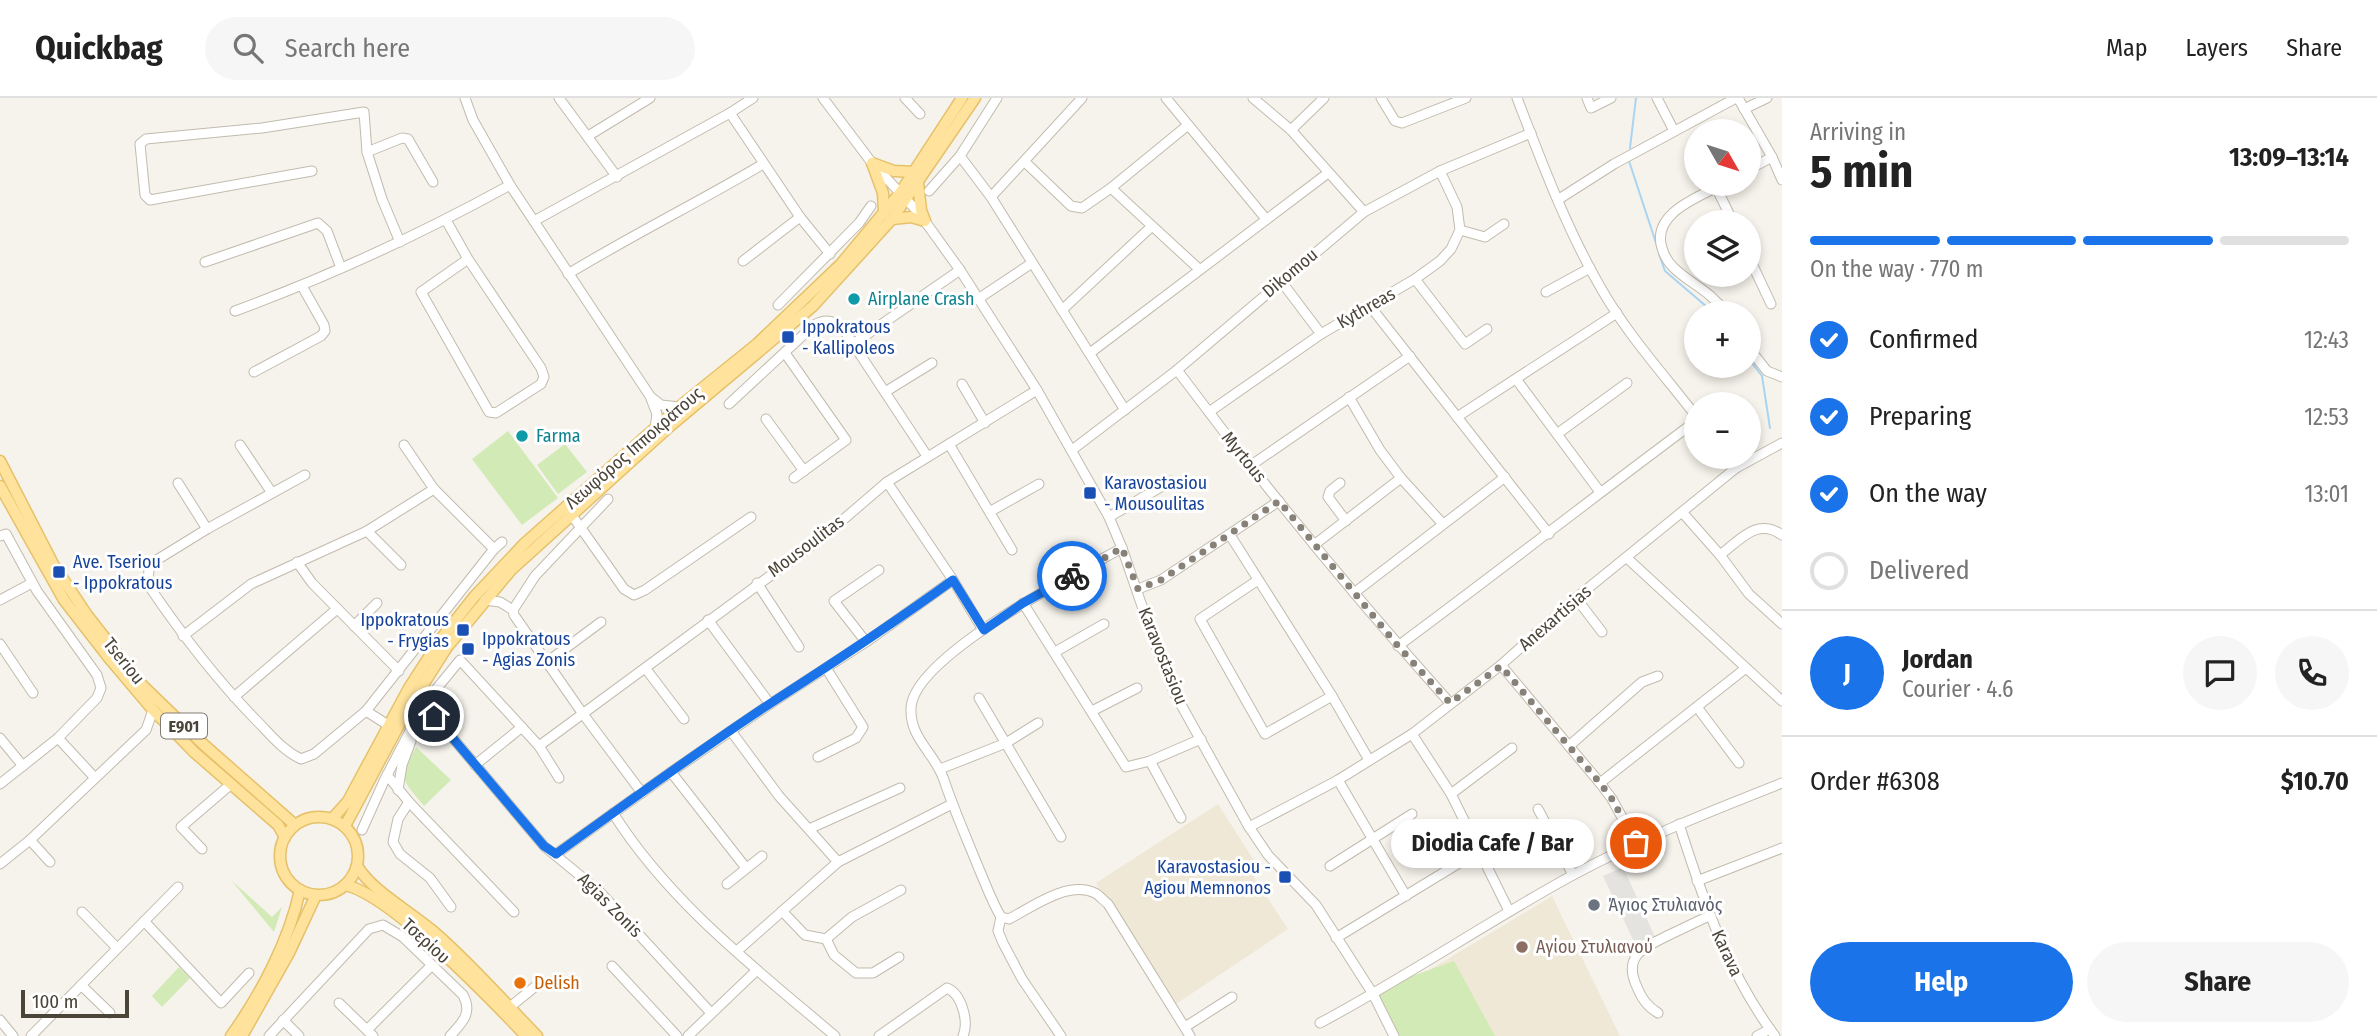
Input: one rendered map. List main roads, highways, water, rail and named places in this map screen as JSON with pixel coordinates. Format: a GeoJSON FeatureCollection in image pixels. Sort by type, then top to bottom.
{"type":"FeatureCollection","features":[{"type":"Feature","properties":{"kind":"main road","name":"Λεωφόρος Ιπποκράτους"},"geometry":{"type":"LineString","coordinates":[[903,199],[914,172],[962,98]]}},
{"type":"Feature","properties":{"kind":"main road","name":"Λεωφόρος Ιπποκράτους"},"geometry":{"type":"LineString","coordinates":[[345,826],[440,656],[497,586],[530,550],[669,427],[813,306],[847,270],[888,217],[919,183],[975,98]]}},
{"type":"Feature","properties":{"kind":"main road"},"geometry":{"type":"LineString","coordinates":[[914,172],[894,171],[872,163],[888,217],[911,217],[925,221],[921,210],[919,183]]}},
{"type":"Feature","properties":{"kind":"main road","name":"Λεωφόρος Ιπποκράτους"},"geometry":{"type":"LineString","coordinates":[[332,819],[348,801],[388,724],[440,640],[474,597],[526,543],[679,407],[757,344],[888,217]]}},
{"type":"Feature","properties":{"kind":"main road","name":"Tseriou"},"geometry":{"type":"LineString","coordinates":[[0,461],[53,564],[87,615],[141,684],[202,744],[295,825]]}},
{"type":"Feature","properties":{"kind":"main road","name":"Tseriou"},"geometry":{"type":"LineString","coordinates":[[0,486],[64,600],[85,629],[166,724],[230,785],[278,825],[285,837]]}},
{"type":"Feature","properties":{"kind":"main road"},"geometry":{"type":"LineString","coordinates":[[319,816],[345,826],[356,844],[357,866],[345,885],[336,891],[316,895],[300,890],[286,878],[280,849],[285,837],[295,825],[319,816]]}},
{"type":"Feature","properties":{"kind":"main road","name":"Τσερίου"},"geometry":{"type":"LineString","coordinates":[[357,866],[366,879],[407,910],[473,968],[505,1008]]}},
{"type":"Feature","properties":{"kind":"main road","name":"Τσερίου"},"geometry":{"type":"LineString","coordinates":[[345,885],[365,892],[404,919],[537,1036]]}},
{"type":"Feature","properties":{"kind":"main road"},"geometry":{"type":"LineString","coordinates":[[231,1036],[274,961],[296,908],[300,890]]}},
{"type":"Feature","properties":{"kind":"main road"},"geometry":{"type":"LineString","coordinates":[[242,1036],[283,964],[316,895]]}},
{"type":"Feature","properties":{"kind":"main road"},"geometry":{"type":"LineString","coordinates":[[505,1008],[510,1023],[521,1035]]}},
{"type":"Feature","properties":{"kind":"waterway"},"geometry":{"type":"LineString","coordinates":[[1630,148],[1636,98]]}},
{"type":"Feature","properties":{"kind":"waterway"},"geometry":{"type":"LineString","coordinates":[[1629,161],[1658,249]]}},
{"type":"Feature","properties":{"kind":"waterway"},"geometry":{"type":"LineString","coordinates":[[1659,254],[1665,271],[1700,301]]}},
{"type":"Feature","properties":{"kind":"waterway"},"geometry":{"type":"LineString","coordinates":[[1761,375],[1770,428]]}},
{"type":"Feature","properties":{"kind":"place","name":"Airplane Crash"},"geometry":{"type":"Point","coordinates":[854,299]}},
{"type":"Feature","properties":{"kind":"place","name":"Ippokratous - Kallipoleos"},"geometry":{"type":"Point","coordinates":[788,337]}},
{"type":"Feature","properties":{"kind":"place","name":"Farma"},"geometry":{"type":"Point","coordinates":[522,436]}},
{"type":"Feature","properties":{"kind":"place","name":"Karavostasiou - Mousoulitas"},"geometry":{"type":"Point","coordinates":[1090,493]}},
{"type":"Feature","properties":{"kind":"place","name":"Ave. Tseriou - Ippokratous"},"geometry":{"type":"Point","coordinates":[59,572]}},
{"type":"Feature","properties":{"kind":"place","name":"Ippokratous - Frygias"},"geometry":{"type":"Point","coordinates":[463,630]}},
{"type":"Feature","properties":{"kind":"place","name":"Ippokratous - Agias Zonis"},"geometry":{"type":"Point","coordinates":[468,649]}},
{"type":"Feature","properties":{"kind":"place","name":"Diodia Cafe / Bar"},"geometry":{"type":"Point","coordinates":[1636,843]}},
{"type":"Feature","properties":{"kind":"place","name":"Karavostasiou - Agiou Memnonos"},"geometry":{"type":"Point","coordinates":[1285,877]}},
{"type":"Feature","properties":{"kind":"place","name":"Άγιος Στυλιανός"},"geometry":{"type":"Point","coordinates":[1594,905]}},
{"type":"Feature","properties":{"kind":"place","name":"Αγίου Στυλιανού"},"geometry":{"type":"Point","coordinates":[1522,947]}},
{"type":"Feature","properties":{"kind":"place","name":"Delish"},"geometry":{"type":"Point","coordinates":[520,983]}}]}
